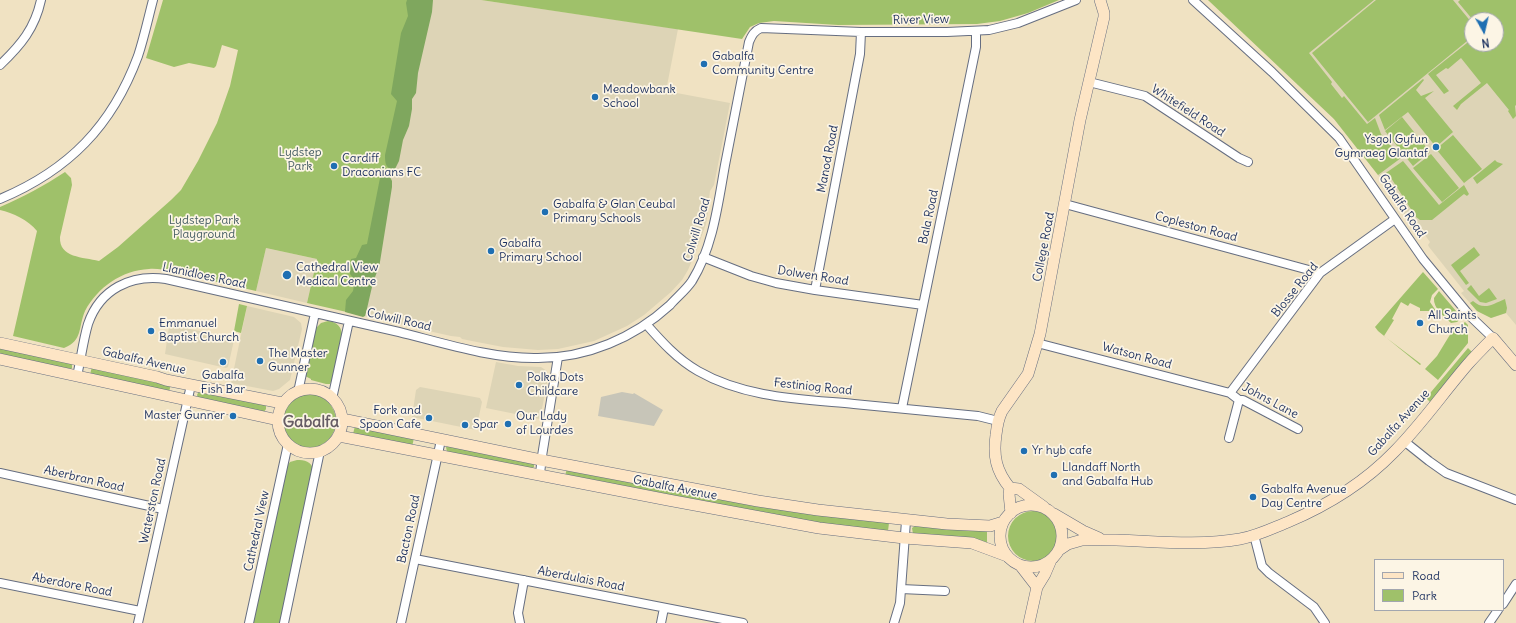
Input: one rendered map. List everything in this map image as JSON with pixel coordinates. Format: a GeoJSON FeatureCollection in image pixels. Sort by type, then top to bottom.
{"type":"FeatureCollection","features":[{"type":"Feature","properties":{"kind":"street"},"geometry":{"type":"LineString","coordinates":[[0,64],[19,45],[31,30],[39,12],[41,0]]}},
{"type":"Feature","properties":{"kind":"street"},"geometry":{"type":"LineString","coordinates":[[0,198],[26,187],[63,163],[74,155],[99,128],[112,109],[134,65],[153,0]]}},
{"type":"Feature","properties":{"kind":"street","name":"River View"},"geometry":{"type":"LineString","coordinates":[[761,28],[861,32],[989,30],[1018,23],[1076,0]]}},
{"type":"Feature","properties":{"kind":"street","name":"College Road"},"geometry":{"type":"LineString","coordinates":[[1010,488],[1000,474],[995,461],[994,447],[998,421],[1006,405],[1025,379],[1038,343],[1079,126],[1104,17],[1100,0]]}},
{"type":"Feature","properties":{"kind":"street","name":"Gabalfa Road"},"geometry":{"type":"LineString","coordinates":[[1193,0],[1266,67],[1339,138],[1416,250],[1444,286],[1470,316],[1493,338],[1516,364]]}},
{"type":"Feature","properties":{"kind":"street","name":"Colwill Road"},"geometry":{"type":"LineString","coordinates":[[315,313],[493,354],[522,358],[558,357],[590,350],[627,336],[646,324],[684,291],[692,281],[703,257],[717,212],[749,42],[752,34],[761,28]]}},
{"type":"Feature","properties":{"kind":"street","name":"Bala Road"},"geometry":{"type":"LineString","coordinates":[[902,408],[976,47],[976,31]]}},
{"type":"Feature","properties":{"kind":"street","name":"Manod Road"},"geometry":{"type":"LineString","coordinates":[[815,290],[860,54],[861,32]]}},
{"type":"Feature","properties":{"kind":"street","name":"Whitefield Road"},"geometry":{"type":"LineString","coordinates":[[1089,82],[1145,96],[1239,158],[1248,162]]}},
{"type":"Feature","properties":{"kind":"street","name":"Copleston Road"},"geometry":{"type":"LineString","coordinates":[[1065,204],[1320,273]]}},
{"type":"Feature","properties":{"kind":"street","name":"Blosse Road"},"geometry":{"type":"LineString","coordinates":[[1230,393],[1320,273],[1395,219]]}},
{"type":"Feature","properties":{"kind":"street","name":"Dolwen Road"},"geometry":{"type":"LineString","coordinates":[[703,257],[758,278],[791,286],[923,305]]}},
{"type":"Feature","properties":{"kind":"street","name":"Llanidloes Road"},"geometry":{"type":"LineString","coordinates":[[77,376],[88,325],[98,305],[111,291],[139,278],[156,277],[315,313]]}},
{"type":"Feature","properties":{"kind":"street"},"geometry":{"type":"LineString","coordinates":[[298,392],[315,313]]}},
{"type":"Feature","properties":{"kind":"street"},"geometry":{"type":"LineString","coordinates":[[332,399],[349,321]]}},
{"type":"Feature","properties":{"kind":"street","name":"Festiniog Road"},"geometry":{"type":"LineString","coordinates":[[646,324],[667,346],[697,370],[733,386],[765,394],[801,399],[978,416],[998,421]]}},
{"type":"Feature","properties":{"kind":"street","name":"Gabalfa Avenue"},"geometry":{"type":"LineString","coordinates":[[1059,550],[1076,541],[1101,539],[1193,542],[1220,541],[1254,535],[1299,518],[1338,497],[1376,468],[1404,441],[1468,363],[1493,338]]}},
{"type":"Feature","properties":{"kind":"street","name":"Gabalfa Avenue"},"geometry":{"type":"LineString","coordinates":[[0,343],[191,385],[282,403]]}},
{"type":"Feature","properties":{"kind":"street","name":"Watson Road"},"geometry":{"type":"LineString","coordinates":[[1038,343],[1230,393]]}},
{"type":"Feature","properties":{"kind":"street"},"geometry":{"type":"LineString","coordinates":[[540,474],[558,357]]}},
{"type":"Feature","properties":{"kind":"street"},"geometry":{"type":"LineString","coordinates":[[0,360],[187,399],[278,420]]}},
{"type":"Feature","properties":{"kind":"street","name":"Waterston Road"},"geometry":{"type":"LineString","coordinates":[[138,623],[191,385]]}},
{"type":"Feature","properties":{"kind":"street"},"geometry":{"type":"LineString","coordinates":[[313,390],[321,391],[332,399],[339,408],[342,426],[339,436],[327,448],[310,453],[302,452],[293,449],[280,433],[278,420],[279,409],[287,398],[298,392],[313,390]]}},
{"type":"Feature","properties":{"kind":"street","name":"Johns Lane"},"geometry":{"type":"LineString","coordinates":[[1230,393],[1239,400],[1242,400],[1298,429]]}},
{"type":"Feature","properties":{"kind":"street"},"geometry":{"type":"LineString","coordinates":[[1229,438],[1239,400]]}},
{"type":"Feature","properties":{"kind":"street","name":"Gabalfa Avenue"},"geometry":{"type":"LineString","coordinates":[[342,419],[541,460],[758,501],[906,521],[990,526],[1003,522]]}},
{"type":"Feature","properties":{"kind":"street","name":"Gabalfa Avenue"},"geometry":{"type":"LineString","coordinates":[[339,436],[819,528],[904,538],[972,543],[1007,556]]}},
{"type":"Feature","properties":{"kind":"street","name":"Bacton Road"},"geometry":{"type":"LineString","coordinates":[[401,623],[440,440]]}},
{"type":"Feature","properties":{"kind":"street"},"geometry":{"type":"LineString","coordinates":[[1404,441],[1446,473],[1516,500]]}},
{"type":"Feature","properties":{"kind":"street","name":"Cathedral View"},"geometry":{"type":"LineString","coordinates":[[249,623],[288,444]]}},
{"type":"Feature","properties":{"kind":"street"},"geometry":{"type":"LineString","coordinates":[[284,623],[320,451]]}},
{"type":"Feature","properties":{"kind":"street","name":"Aberbran Road"},"geometry":{"type":"LineString","coordinates":[[0,473],[163,509]]}},
{"type":"Feature","properties":{"kind":"street"},"geometry":{"type":"LineString","coordinates":[[1011,513],[1009,494],[1010,488],[1019,489],[1048,510],[1059,522],[1062,532],[1062,542],[1059,550],[1051,560],[1045,574],[1036,587],[1029,623]]}},
{"type":"Feature","properties":{"kind":"street"},"geometry":{"type":"LineString","coordinates":[[1048,510],[1036,505],[1027,505],[1018,508],[1003,522],[1000,540],[1007,556],[1020,565],[1031,567],[1042,565],[1051,560]]}},
{"type":"Feature","properties":{"kind":"street","name":"Gabalfa Avenue"},"geometry":{"type":"LineString","coordinates":[[1048,510],[1083,531],[1101,539]]}},
{"type":"Feature","properties":{"kind":"street"},"geometry":{"type":"LineString","coordinates":[[894,623],[901,589],[906,521]]}},
{"type":"Feature","properties":{"kind":"street"},"geometry":{"type":"LineString","coordinates":[[1254,535],[1262,566],[1268,573],[1314,607],[1325,623]]}},
{"type":"Feature","properties":{"kind":"street","name":"Aberdulais Road"},"geometry":{"type":"LineString","coordinates":[[415,558],[743,623]]}},
{"type":"Feature","properties":{"kind":"street"},"geometry":{"type":"LineString","coordinates":[[1020,565],[1036,587]]}},
{"type":"Feature","properties":{"kind":"street"},"geometry":{"type":"LineString","coordinates":[[520,623],[518,613],[524,580]]}},
{"type":"Feature","properties":{"kind":"street","name":"Aberdore Road"},"geometry":{"type":"LineString","coordinates":[[0,583],[140,611]]}},
{"type":"Feature","properties":{"kind":"street"},"geometry":{"type":"LineString","coordinates":[[1504,602],[1516,584]]}},
{"type":"Feature","properties":{"kind":"street"},"geometry":{"type":"LineString","coordinates":[[901,589],[945,591]]}},
{"type":"Feature","properties":{"kind":"street"},"geometry":{"type":"LineString","coordinates":[[661,623],[664,608]]}},
{"type":"Feature","properties":{"kind":"street"},"geometry":{"type":"LineString","coordinates":[[1489,623],[1497,611]]}},
{"type":"Feature","properties":{"kind":"shaded area","name":"Gabalfa & Glan Ceubal Primary Schools"},"geometry":{"type":"Polygon","coordinates":[[[425,0],[481,0],[678,29],[666,91],[730,103],[714,185],[710,191],[706,224],[697,249],[682,280],[671,292],[644,315],[627,326],[594,341],[558,349],[538,350],[503,347],[477,342],[402,325],[398,320],[389,318],[384,321],[360,315],[425,0]]]}},
{"type":"Feature","properties":{"kind":"shaded area","name":"Ysgol Gyfun Gymraeg Glantaf"},"geometry":{"type":"Polygon","coordinates":[[[1208,0],[1500,0],[1516,9],[1516,325],[1506,313],[1491,318],[1477,311],[1461,293],[1464,291],[1429,247],[1428,245],[1430,242],[1419,227],[1413,228],[1378,175],[1334,119],[1208,0]]]}},
{"type":"Feature","properties":{"kind":"shaded area","name":"Cathedral View Medical Centre"},"geometry":{"type":"Polygon","coordinates":[[[266,248],[317,259],[307,303],[256,291],[266,248]]]}},
{"type":"Feature","properties":{"kind":"shaded area"},"geometry":{"type":"Polygon","coordinates":[[[247,306],[294,317],[301,323],[302,329],[290,380],[279,389],[273,391],[231,383],[247,306]]]}},
{"type":"Feature","properties":{"kind":"shaded area"},"geometry":{"type":"Polygon","coordinates":[[[171,325],[233,338],[234,340],[228,367],[226,368],[165,354],[169,327],[171,325]]]}},
{"type":"Feature","properties":{"kind":"shaded area","name":"Polka Dots Childcare"},"geometry":{"type":"Polygon","coordinates":[[[496,362],[518,366],[541,367],[547,371],[548,378],[540,419],[486,408],[496,362]]]}},
{"type":"Feature","properties":{"kind":"shaded area"},"geometry":{"type":"Polygon","coordinates":[[[420,387],[480,398],[482,402],[476,430],[412,417],[416,390],[420,387]]]}},
{"type":"Feature","properties":{"kind":"shaded area"},"geometry":{"type":"Polygon","coordinates":[[[622,392],[634,393],[663,410],[654,426],[598,416],[601,397],[622,392]]]}},
{"type":"Feature","properties":{"kind":"green space","name":"Lydstep Park"},"geometry":{"type":"Polygon","coordinates":[[[163,0],[425,0],[360,315],[307,303],[317,259],[266,248],[256,291],[165,270],[139,270],[111,282],[96,295],[85,311],[77,337],[70,345],[64,348],[13,336],[37,231],[20,218],[0,210],[0,207],[33,191],[65,172],[71,178],[72,185],[60,237],[61,244],[63,249],[68,253],[99,261],[118,247],[181,190],[198,161],[217,123],[230,86],[238,50],[222,45],[216,66],[214,68],[189,63],[174,67],[146,58],[163,0]]]}},
{"type":"Feature","properties":{"kind":"green space"},"geometry":{"type":"Polygon","coordinates":[[[407,0],[433,0],[432,12],[418,73],[416,93],[412,99],[409,126],[403,140],[399,161],[395,169],[392,169],[386,165],[385,155],[397,101],[391,94],[401,33],[408,16],[407,0]]]}},
{"type":"Feature","properties":{"kind":"green space"},"geometry":{"type":"Polygon","coordinates":[[[481,0],[1059,0],[1028,13],[1000,21],[977,24],[838,25],[774,21],[759,23],[750,27],[742,39],[481,0]]]}},
{"type":"Feature","properties":{"kind":"green space"},"geometry":{"type":"Polygon","coordinates":[[[1208,0],[1374,0],[1309,53],[1332,82],[1331,84],[1342,98],[1344,96],[1367,124],[1375,118],[1381,134],[1401,158],[1378,175],[1334,119],[1208,0]]]}},
{"type":"Feature","properties":{"kind":"green space"},"geometry":{"type":"Polygon","coordinates":[[[1376,0],[1453,0],[1464,13],[1464,44],[1368,122],[1312,53],[1376,0]]]}},
{"type":"Feature","properties":{"kind":"green space"},"geometry":{"type":"Polygon","coordinates":[[[1460,0],[1516,0],[1516,116],[1513,119],[1508,111],[1509,110],[1487,83],[1461,104],[1457,110],[1453,106],[1481,83],[1461,58],[1448,69],[1446,68],[1436,75],[1449,91],[1444,94],[1428,74],[1464,45],[1464,52],[1504,52],[1504,12],[1466,12],[1458,2],[1460,0]]]}},
{"type":"Feature","properties":{"kind":"green space"},"geometry":{"type":"Polygon","coordinates":[[[1423,79],[1424,80],[1416,90],[1421,96],[1434,91],[1425,98],[1453,132],[1436,147],[1408,112],[1385,130],[1379,115],[1423,79]]]}},
{"type":"Feature","properties":{"kind":"green space"},"geometry":{"type":"Polygon","coordinates":[[[1402,117],[1430,152],[1413,166],[1385,131],[1402,117]]]}},
{"type":"Feature","properties":{"kind":"green space"},"geometry":{"type":"Polygon","coordinates":[[[1453,135],[1482,169],[1464,183],[1436,149],[1453,135]]]}},
{"type":"Feature","properties":{"kind":"green space"},"geometry":{"type":"Polygon","coordinates":[[[1431,154],[1459,188],[1442,202],[1413,168],[1431,154]]]}},
{"type":"Feature","properties":{"kind":"green space"},"geometry":{"type":"Polygon","coordinates":[[[1495,160],[1503,164],[1477,184],[1473,178],[1495,160]]]}},
{"type":"Feature","properties":{"kind":"green space"},"geometry":{"type":"Polygon","coordinates":[[[1403,161],[1439,205],[1464,185],[1469,194],[1467,196],[1464,194],[1432,220],[1420,220],[1416,217],[1391,178],[1383,183],[1380,177],[1403,161]]]}},
{"type":"Feature","properties":{"kind":"green space"},"geometry":{"type":"Polygon","coordinates":[[[385,175],[390,177],[392,187],[379,268],[372,286],[365,316],[363,317],[345,312],[346,300],[353,291],[354,285],[354,279],[350,274],[351,259],[356,258],[362,245],[367,244],[380,178],[385,175]]]}},
{"type":"Feature","properties":{"kind":"green space"},"geometry":{"type":"Polygon","coordinates":[[[1474,247],[1480,255],[1460,271],[1469,283],[1466,285],[1451,265],[1474,247]]]}},
{"type":"Feature","properties":{"kind":"green space"},"geometry":{"type":"Polygon","coordinates":[[[1423,272],[1438,289],[1432,295],[1430,302],[1436,311],[1420,311],[1420,308],[1410,303],[1408,306],[1401,302],[1392,319],[1394,320],[1384,336],[1375,327],[1423,272]]]}},
{"type":"Feature","properties":{"kind":"green space"},"geometry":{"type":"Polygon","coordinates":[[[1471,285],[1479,296],[1489,288],[1497,299],[1486,303],[1480,302],[1467,289],[1471,285]]]}},
{"type":"Feature","properties":{"kind":"green space"},"geometry":{"type":"Polygon","coordinates":[[[1439,291],[1462,318],[1457,322],[1451,323],[1437,309],[1434,298],[1439,291]]]}},
{"type":"Feature","properties":{"kind":"green space"},"geometry":{"type":"Polygon","coordinates":[[[1505,299],[1507,308],[1506,313],[1491,318],[1477,311],[1470,303],[1473,301],[1481,306],[1489,306],[1505,299]]]}},
{"type":"Feature","properties":{"kind":"green space"},"geometry":{"type":"Polygon","coordinates":[[[239,304],[247,306],[241,333],[234,331],[239,304]]]}},
{"type":"Feature","properties":{"kind":"green space"},"geometry":{"type":"Polygon","coordinates":[[[328,321],[334,322],[338,326],[341,330],[342,336],[332,380],[330,384],[326,384],[311,380],[305,376],[316,328],[321,323],[328,321]]]}},
{"type":"Feature","properties":{"kind":"green space"},"geometry":{"type":"Polygon","coordinates":[[[1465,322],[1468,325],[1468,343],[1438,380],[1425,369],[1437,356],[1451,333],[1465,322]]]}},
{"type":"Feature","properties":{"kind":"green space"},"geometry":{"type":"Polygon","coordinates":[[[1387,338],[1421,364],[1420,365],[1387,338]]]}},
{"type":"Feature","properties":{"kind":"green space"},"geometry":{"type":"Polygon","coordinates":[[[0,347],[72,363],[72,368],[0,355],[0,347]]]}},
{"type":"Feature","properties":{"kind":"green space"},"geometry":{"type":"Polygon","coordinates":[[[1468,348],[1472,352],[1430,402],[1426,398],[1468,348]]]}},
{"type":"Feature","properties":{"kind":"green space"},"geometry":{"type":"Polygon","coordinates":[[[92,366],[171,384],[169,392],[90,375],[92,366]]]}},
{"type":"Feature","properties":{"kind":"green space"},"geometry":{"type":"Polygon","coordinates":[[[199,391],[266,405],[266,409],[264,412],[198,398],[197,395],[199,391]]]}},
{"type":"Feature","properties":{"kind":"green space"},"geometry":{"type":"Polygon","coordinates":[[[304,394],[314,394],[324,398],[332,406],[336,416],[336,426],[332,436],[324,444],[314,448],[304,448],[294,444],[286,436],[282,426],[282,416],[286,406],[294,398],[304,394]]]}},
{"type":"Feature","properties":{"kind":"green space"},"geometry":{"type":"Polygon","coordinates":[[[355,426],[414,438],[412,447],[353,434],[355,426]]]}},
{"type":"Feature","properties":{"kind":"green space"},"geometry":{"type":"Polygon","coordinates":[[[448,446],[534,464],[534,467],[530,469],[447,452],[446,447],[448,446]]]}},
{"type":"Feature","properties":{"kind":"green space"},"geometry":{"type":"Polygon","coordinates":[[[297,460],[309,463],[313,470],[280,623],[253,623],[287,466],[290,462],[297,460]]]}},
{"type":"Feature","properties":{"kind":"green space"},"geometry":{"type":"Polygon","coordinates":[[[567,468],[889,523],[888,531],[805,521],[565,476],[567,468]]]}},
{"type":"Feature","properties":{"kind":"green space"},"geometry":{"type":"Polygon","coordinates":[[[1028,511],[1038,511],[1051,518],[1058,531],[1058,541],[1051,554],[1038,561],[1028,561],[1019,557],[1012,550],[1008,541],[1008,531],[1012,522],[1019,515],[1028,511]]]}},
{"type":"Feature","properties":{"kind":"green space"},"geometry":{"type":"Polygon","coordinates":[[[915,526],[987,531],[987,543],[913,534],[912,528],[915,526]]]}},
{"type":"Feature","properties":{"kind":"place","name":"Gabalfa Community Centre"},"geometry":{"type":"Point","coordinates":[704,64]}},
{"type":"Feature","properties":{"kind":"place","name":"Meadowbank School"},"geometry":{"type":"Point","coordinates":[595,97]}},
{"type":"Feature","properties":{"kind":"place","name":"Ysgol Gyfun Gymraeg Glantaf"},"geometry":{"type":"Point","coordinates":[1436,147]}},
{"type":"Feature","properties":{"kind":"place","name":"Cardiff Draconians FC"},"geometry":{"type":"Point","coordinates":[334,166]}},
{"type":"Feature","properties":{"kind":"place","name":"Gabalfa & Glan Ceubal Primary Schools"},"geometry":{"type":"Point","coordinates":[545,212]}},
{"type":"Feature","properties":{"kind":"place","name":"Gabalfa Primary School"},"geometry":{"type":"Point","coordinates":[491,251]}},
{"type":"Feature","properties":{"kind":"place","name":"Cathedral View Medical Centre"},"geometry":{"type":"Point","coordinates":[287,275]}},
{"type":"Feature","properties":{"kind":"place","name":"All Saints Church"},"geometry":{"type":"Point","coordinates":[1420,323]}},
{"type":"Feature","properties":{"kind":"place","name":"Emmanuel Baptist Church"},"geometry":{"type":"Point","coordinates":[151,331]}},
{"type":"Feature","properties":{"kind":"place","name":"The Master Gunner"},"geometry":{"type":"Point","coordinates":[260,361]}},
{"type":"Feature","properties":{"kind":"place","name":"Gabalfa Fish Bar"},"geometry":{"type":"Point","coordinates":[223,362]}},
{"type":"Feature","properties":{"kind":"place","name":"Polka Dots Childcare"},"geometry":{"type":"Point","coordinates":[519,385]}},
{"type":"Feature","properties":{"kind":"place","name":"Master Gunner"},"geometry":{"type":"Point","coordinates":[233,416]}},
{"type":"Feature","properties":{"kind":"place","name":"Fork and Spoon Cafe"},"geometry":{"type":"Point","coordinates":[429,418]}},
{"type":"Feature","properties":{"kind":"place","name":"Our Lady of Lourdes"},"geometry":{"type":"Point","coordinates":[508,424]}},
{"type":"Feature","properties":{"kind":"place","name":"Spar"},"geometry":{"type":"Point","coordinates":[465,425]}},
{"type":"Feature","properties":{"kind":"place","name":"Yr hyb cafe"},"geometry":{"type":"Point","coordinates":[1024,451]}},
{"type":"Feature","properties":{"kind":"place","name":"Llandaff North and Gabalfa Hub"},"geometry":{"type":"Point","coordinates":[1054,475]}},
{"type":"Feature","properties":{"kind":"place","name":"Gabalfa Avenue Day Centre"},"geometry":{"type":"Point","coordinates":[1253,497]}},
{"type":"Feature","properties":{"kind":"district","name":"Gabalfa"},"geometry":{"type":"Point","coordinates":[311,422]}},
{"type":"Feature","properties":{"kind":"park label","name":"Lydstep Park Playground"},"geometry":{"type":"Point","coordinates":[204,228]}}]}
